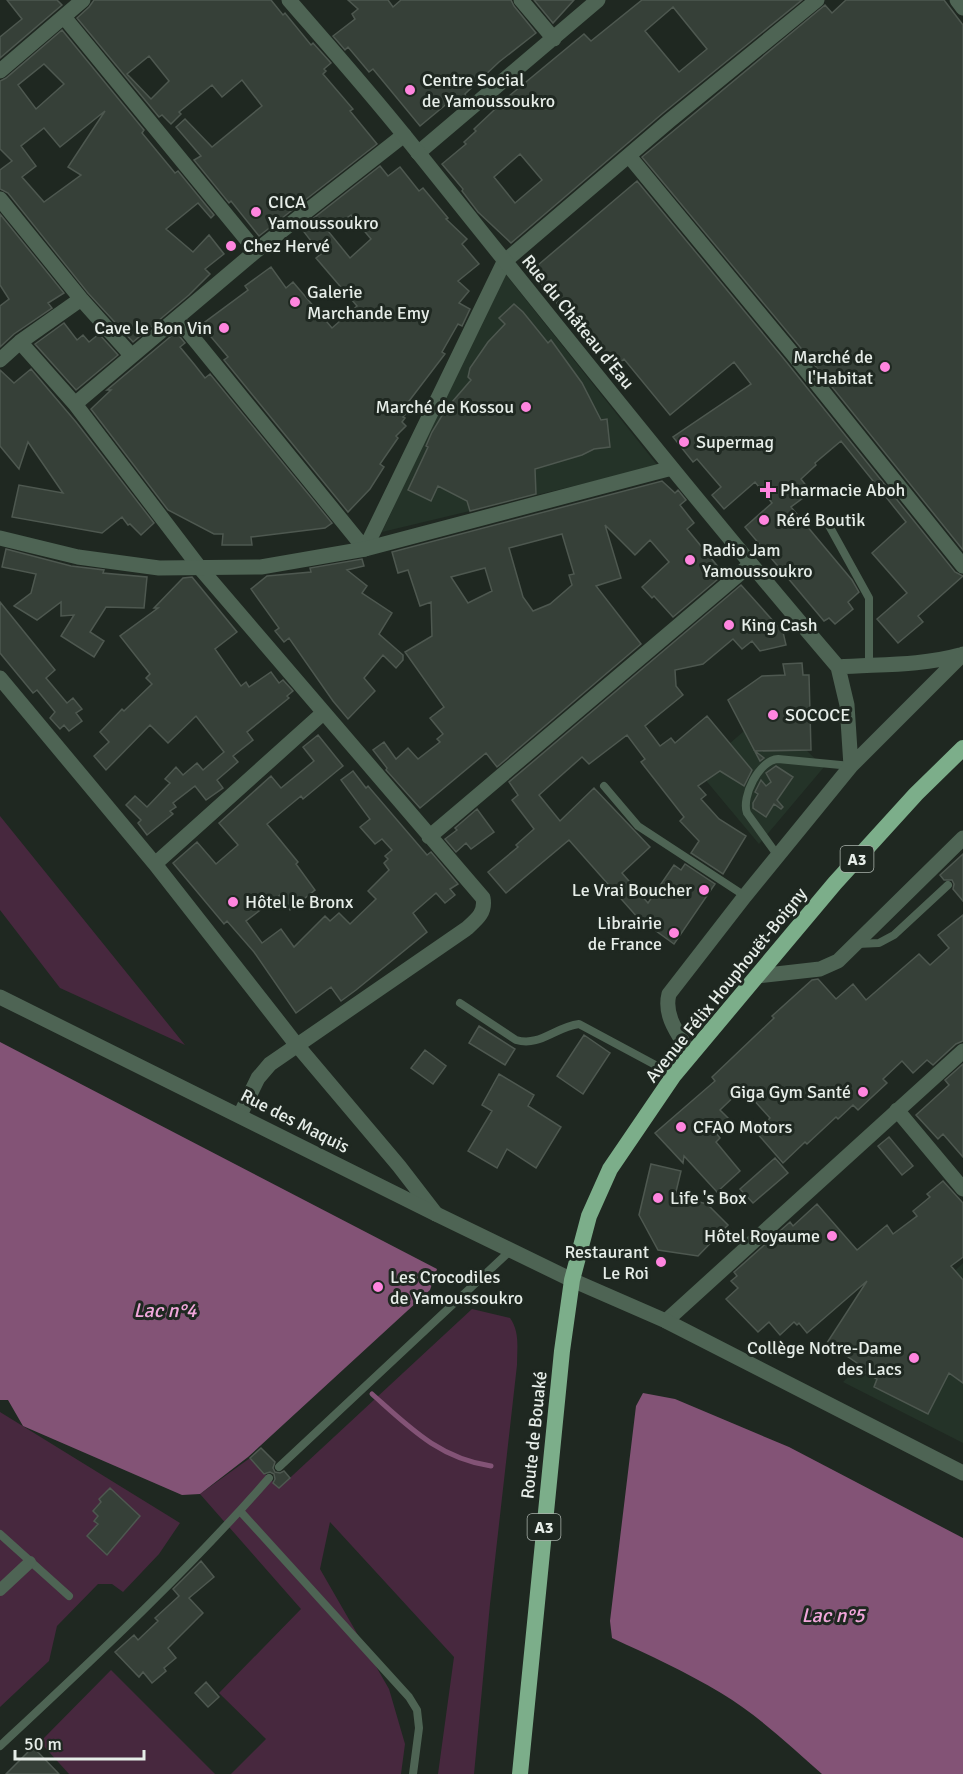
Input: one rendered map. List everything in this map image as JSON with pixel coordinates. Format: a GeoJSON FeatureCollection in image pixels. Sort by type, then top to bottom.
{"type":"FeatureCollection","features":[{"type":"Feature","properties":{"kind":"highway","name":"Avenue Félix Houphouët-Boigny"},"geometry":{"type":"LineString","coordinates":[[572,1280],[589,1216],[610,1169],[674,1075],[835,884],[916,794],[963,748]]}},
{"type":"Feature","properties":{"kind":"highway","name":"Route de Bouaké"},"geometry":{"type":"LineString","coordinates":[[520,1774],[562,1352],[572,1280]]}},
{"type":"Feature","properties":{"kind":"street"},"geometry":{"type":"LineString","coordinates":[[0,71],[83,0]]}},
{"type":"Feature","properties":{"kind":"street","name":"Rue du Château d'Eau"},"geometry":{"type":"LineString","coordinates":[[289,0],[404,135],[672,468],[838,667],[847,705],[851,766]]}},
{"type":"Feature","properties":{"kind":"street"},"geometry":{"type":"LineString","coordinates":[[521,0],[554,39]]}},
{"type":"Feature","properties":{"kind":"street"},"geometry":{"type":"LineString","coordinates":[[418,153],[598,0]]}},
{"type":"Feature","properties":{"kind":"street"},"geometry":{"type":"LineString","coordinates":[[365,549],[504,262],[817,0]]}},
{"type":"Feature","properties":{"kind":"street"},"geometry":{"type":"LineString","coordinates":[[957,0],[963,8]]}},
{"type":"Feature","properties":{"kind":"street"},"geometry":{"type":"LineString","coordinates":[[64,17],[256,251]]}},
{"type":"Feature","properties":{"kind":"street"},"geometry":{"type":"LineString","coordinates":[[75,404],[256,251],[404,135]]}},
{"type":"Feature","properties":{"kind":"street"},"geometry":{"type":"LineString","coordinates":[[628,156],[792,353],[963,566]]}},
{"type":"Feature","properties":{"kind":"street"},"geometry":{"type":"LineString","coordinates":[[0,200],[81,299],[131,355]]}},
{"type":"Feature","properties":{"kind":"street"},"geometry":{"type":"LineString","coordinates":[[0,360],[20,342],[81,299]]}},
{"type":"Feature","properties":{"kind":"street"},"geometry":{"type":"LineString","coordinates":[[177,318],[365,549]]}},
{"type":"Feature","properties":{"kind":"street"},"geometry":{"type":"LineString","coordinates":[[20,342],[75,404],[200,568],[483,898],[484,906],[480,917],[466,929],[270,1064],[258,1078],[240,1115]]}},
{"type":"Feature","properties":{"kind":"street"},"geometry":{"type":"LineString","coordinates":[[0,538],[78,557],[159,568],[261,567],[365,549],[672,468]]}},
{"type":"Feature","properties":{"kind":"street"},"geometry":{"type":"LineString","coordinates":[[429,837],[751,564]]}},
{"type":"Feature","properties":{"kind":"street"},"geometry":{"type":"LineString","coordinates":[[838,667],[943,660],[963,654]]}},
{"type":"Feature","properties":{"kind":"street"},"geometry":{"type":"LineString","coordinates":[[691,1056],[670,1019],[667,1001],[669,994],[851,766],[963,654]]}},
{"type":"Feature","properties":{"kind":"street"},"geometry":{"type":"LineString","coordinates":[[0,678],[155,864],[296,1044],[399,1166],[436,1214]]}},
{"type":"Feature","properties":{"kind":"street"},"geometry":{"type":"LineString","coordinates":[[155,864],[323,713]]}},
{"type":"Feature","properties":{"kind":"street"},"geometry":{"type":"LineString","coordinates":[[757,976],[829,966],[856,944],[963,838]]}},
{"type":"Feature","properties":{"kind":"street","name":"Rue des Maquis"},"geometry":{"type":"LineString","coordinates":[[0,997],[436,1214],[572,1280],[666,1321],[963,1473]]}},
{"type":"Feature","properties":{"kind":"street"},"geometry":{"type":"LineString","coordinates":[[666,1321],[963,1051]]}},
{"type":"Feature","properties":{"kind":"street"},"geometry":{"type":"LineString","coordinates":[[897,1110],[963,1189]]}},
{"type":"Feature","properties":{"kind":"street"},"geometry":{"type":"LineString","coordinates":[[0,1590],[30,1562]]}},
{"type":"Feature","properties":{"kind":"lane"},"geometry":{"type":"LineString","coordinates":[[827,522],[869,598],[869,665]]}},
{"type":"Feature","properties":{"kind":"lane"},"geometry":{"type":"LineString","coordinates":[[778,856],[744,807],[748,792],[769,760],[851,766]]}},
{"type":"Feature","properties":{"kind":"lane"},"geometry":{"type":"LineString","coordinates":[[604,786],[638,826],[745,896]]}},
{"type":"Feature","properties":{"kind":"lane"},"geometry":{"type":"LineString","coordinates":[[856,944],[879,944],[894,935],[948,885]]}},
{"type":"Feature","properties":{"kind":"lane"},"geometry":{"type":"LineString","coordinates":[[460,1003],[516,1040],[524,1042],[533,1042],[566,1026],[579,1024],[674,1075]]}},
{"type":"Feature","properties":{"kind":"lane"},"geometry":{"type":"LineString","coordinates":[[279,1467],[512,1250]]}},
{"type":"Feature","properties":{"kind":"lane"},"geometry":{"type":"LineString","coordinates":[[0,1746],[115,1639],[240,1511],[269,1478]]}},
{"type":"Feature","properties":{"kind":"lane"},"geometry":{"type":"LineString","coordinates":[[240,1511],[409,1697],[417,1710],[419,1728],[413,1774]]}},
{"type":"Feature","properties":{"kind":"lane"},"geometry":{"type":"LineString","coordinates":[[0,1534],[69,1596]]}},
{"type":"Feature","properties":{"kind":"shaded area","name":"Marché de Kossou"},"geometry":{"type":"Polygon","coordinates":[[[503,271],[658,466],[382,532],[503,271]]]}},
{"type":"Feature","properties":{"kind":"shaded area"},"geometry":{"type":"Polygon","coordinates":[[[744,731],[757,751],[806,750],[824,767],[759,844],[698,771],[744,731]]]}},
{"type":"Feature","properties":{"kind":"shaded area"},"geometry":{"type":"Polygon","coordinates":[[[0,816],[185,1045],[60,988],[0,910],[0,816]]]}},
{"type":"Feature","properties":{"kind":"shaded area","name":"Collège Notre-Dame des Lacs"},"geometry":{"type":"Polygon","coordinates":[[[963,1263],[963,1443],[843,1382],[963,1263]]]}},
{"type":"Feature","properties":{"kind":"shaded area"},"geometry":{"type":"Polygon","coordinates":[[[472,1309],[510,1318],[517,1335],[517,1365],[490,1604],[474,1774],[438,1774],[454,1657],[330,1522],[320,1569],[389,1689],[405,1744],[401,1774],[231,1774],[266,1739],[219,1693],[301,1609],[200,1494],[250,1458],[279,1488],[472,1309]]]}},
{"type":"Feature","properties":{"kind":"shaded area"},"geometry":{"type":"Polygon","coordinates":[[[0,1412],[180,1523],[159,1554],[123,1592],[112,1584],[98,1584],[57,1626],[49,1661],[0,1707],[0,1412]]]}},
{"type":"Feature","properties":{"kind":"shaded area"},"geometry":{"type":"Polygon","coordinates":[[[111,1670],[215,1774],[69,1774],[40,1742],[111,1670]]]}},
{"type":"Feature","properties":{"kind":"water","name":"Lac n°4"},"geometry":{"type":"Polygon","coordinates":[[[0,1042],[437,1269],[430,1290],[248,1457],[200,1494],[182,1495],[23,1426],[8,1400],[0,1400],[0,1042]]]}},
{"type":"Feature","properties":{"kind":"water","name":"Lac n°5"},"geometry":{"type":"Polygon","coordinates":[[[643,1393],[675,1399],[789,1447],[963,1538],[963,1774],[822,1774],[773,1731],[735,1702],[708,1685],[612,1638],[610,1621],[636,1406],[643,1393]]]}},
{"type":"Feature","properties":{"kind":"building"},"geometry":{"type":"Polygon","coordinates":[[[7,0],[57,0],[62,5],[0,58],[0,37],[22,19],[7,0]]]}},
{"type":"Feature","properties":{"kind":"building"},"geometry":{"type":"Polygon","coordinates":[[[94,0],[271,0],[283,15],[285,13],[311,45],[313,43],[331,63],[324,69],[326,71],[323,74],[353,109],[350,111],[377,144],[259,236],[194,160],[201,156],[176,127],[185,119],[212,147],[262,106],[242,80],[222,97],[212,85],[179,112],[181,114],[171,124],[162,115],[159,117],[77,18],[94,0]],[[149,56],[127,74],[151,99],[169,81],[149,56]]]}},
{"type":"Feature","properties":{"kind":"building"},"geometry":{"type":"Polygon","coordinates":[[[348,0],[388,0],[393,7],[401,0],[511,0],[536,33],[499,62],[465,94],[466,96],[454,108],[449,102],[420,126],[373,69],[369,72],[348,47],[345,50],[333,36],[355,19],[352,14],[358,9],[348,0]]]}},
{"type":"Feature","properties":{"kind":"building"},"geometry":{"type":"Polygon","coordinates":[[[534,0],[574,0],[553,23],[534,0]]]}},
{"type":"Feature","properties":{"kind":"building"},"geometry":{"type":"Polygon","coordinates":[[[642,0],[802,0],[663,113],[511,243],[478,212],[442,164],[466,144],[464,142],[476,131],[474,129],[509,96],[584,34],[591,41],[642,0]],[[673,7],[645,31],[679,72],[707,49],[673,7]],[[520,154],[494,177],[515,203],[542,180],[520,154]]]}},
{"type":"Feature","properties":{"kind":"building","name":"Marché de l'Habitat"},"geometry":{"type":"Polygon","coordinates":[[[846,0],[944,0],[963,25],[963,550],[800,347],[642,157],[825,5],[832,13],[846,0]]]}},
{"type":"Feature","properties":{"kind":"building"},"geometry":{"type":"Polygon","coordinates":[[[62,30],[144,130],[142,133],[175,173],[178,171],[214,215],[211,218],[198,203],[166,229],[193,252],[209,235],[224,254],[205,269],[210,274],[189,295],[133,342],[88,293],[8,193],[0,189],[0,170],[12,161],[0,149],[0,81],[62,30]],[[44,64],[18,85],[36,109],[64,84],[44,64]],[[105,111],[60,147],[44,128],[21,146],[36,166],[22,177],[44,202],[81,175],[68,167],[105,111]]]}},
{"type":"Feature","properties":{"kind":"building"},"geometry":{"type":"Polygon","coordinates":[[[380,166],[388,176],[400,167],[419,191],[423,188],[448,218],[446,219],[467,239],[462,244],[479,264],[458,281],[469,291],[459,303],[470,309],[462,326],[458,324],[442,352],[445,354],[406,405],[410,409],[402,422],[406,426],[396,436],[398,438],[380,464],[384,467],[370,489],[348,512],[224,360],[228,357],[201,325],[248,290],[245,286],[271,267],[286,288],[293,282],[332,328],[357,306],[316,258],[321,254],[301,228],[380,166]],[[351,215],[328,231],[350,258],[371,239],[351,215]]]}},
{"type":"Feature","properties":{"kind":"building"},"geometry":{"type":"Polygon","coordinates":[[[637,181],[955,572],[963,576],[918,616],[923,622],[898,643],[877,619],[907,593],[872,553],[906,522],[841,441],[815,463],[816,465],[801,479],[811,492],[791,507],[852,580],[859,592],[848,602],[853,609],[835,624],[829,618],[824,621],[745,527],[772,503],[755,482],[724,509],[712,495],[721,487],[697,459],[693,462],[673,437],[751,384],[734,362],[670,415],[624,359],[614,368],[590,340],[588,342],[531,271],[637,181]]]}},
{"type":"Feature","properties":{"kind":"building"},"geometry":{"type":"Polygon","coordinates":[[[0,214],[64,293],[48,303],[52,308],[14,334],[0,347],[0,306],[9,299],[0,285],[0,214]]]}},
{"type":"Feature","properties":{"kind":"building","name":"Marché de Kossou"},"geometry":{"type":"Polygon","coordinates":[[[514,304],[548,343],[551,340],[582,383],[601,420],[607,419],[610,447],[594,449],[582,455],[535,469],[536,494],[470,511],[467,501],[438,486],[431,501],[408,490],[428,447],[426,446],[432,432],[446,409],[471,380],[468,377],[470,368],[488,342],[505,324],[499,318],[514,304]]]}},
{"type":"Feature","properties":{"kind":"building"},"geometry":{"type":"Polygon","coordinates":[[[64,323],[77,340],[83,335],[89,342],[99,334],[118,355],[76,390],[35,344],[64,323]]]}},
{"type":"Feature","properties":{"kind":"building"},"geometry":{"type":"Polygon","coordinates":[[[176,332],[185,343],[180,347],[205,378],[210,374],[332,523],[325,528],[251,537],[252,545],[222,545],[223,534],[214,534],[168,510],[91,409],[111,390],[107,390],[176,332]]]}},
{"type":"Feature","properties":{"kind":"building"},"geometry":{"type":"Polygon","coordinates":[[[31,369],[76,422],[154,523],[141,535],[122,517],[102,533],[12,517],[19,485],[63,493],[28,442],[19,469],[0,446],[0,370],[14,383],[31,369]]]}},
{"type":"Feature","properties":{"kind":"building"},"geometry":{"type":"Polygon","coordinates":[[[662,481],[675,493],[678,490],[686,500],[680,505],[694,523],[687,529],[724,574],[673,617],[654,596],[652,598],[642,587],[669,562],[650,540],[635,555],[605,525],[621,578],[596,586],[641,644],[497,767],[486,753],[420,808],[386,770],[387,768],[373,750],[384,742],[396,759],[408,748],[418,759],[440,742],[437,739],[443,734],[430,718],[444,707],[405,652],[432,636],[431,602],[420,606],[408,570],[398,573],[392,552],[662,481]],[[562,534],[509,548],[523,597],[533,611],[550,604],[572,585],[569,575],[574,574],[562,534]],[[485,568],[451,577],[468,603],[492,591],[485,568]]]}},
{"type":"Feature","properties":{"kind":"building"},"geometry":{"type":"Polygon","coordinates":[[[6,549],[71,566],[104,570],[103,573],[147,577],[144,608],[106,607],[90,632],[104,641],[94,657],[61,636],[74,615],[61,616],[61,602],[37,620],[14,606],[31,593],[36,574],[2,567],[6,549]]]}},
{"type":"Feature","properties":{"kind":"building"},"geometry":{"type":"Polygon","coordinates":[[[362,559],[364,566],[347,570],[367,586],[362,593],[392,613],[379,634],[403,655],[403,660],[396,668],[383,655],[364,678],[375,691],[348,719],[289,638],[284,642],[275,631],[279,628],[251,589],[267,576],[311,572],[310,568],[362,559]]]}},
{"type":"Feature","properties":{"kind":"building"},"geometry":{"type":"Polygon","coordinates":[[[192,577],[237,632],[215,649],[241,686],[246,682],[249,687],[271,672],[279,683],[283,680],[293,691],[287,696],[289,698],[247,732],[253,740],[233,756],[238,762],[217,780],[223,788],[206,800],[195,786],[173,803],[176,807],[170,811],[173,814],[147,835],[138,823],[141,820],[126,805],[135,796],[147,807],[170,783],[165,779],[176,767],[183,775],[197,763],[203,770],[224,752],[196,716],[168,743],[150,725],[106,770],[94,756],[109,742],[100,732],[122,709],[124,711],[152,684],[146,678],[150,674],[120,636],[158,608],[154,608],[183,578],[192,577]]]}},
{"type":"Feature","properties":{"kind":"building"},"geometry":{"type":"Polygon","coordinates":[[[741,585],[783,632],[786,645],[760,651],[752,641],[742,649],[733,639],[703,664],[675,670],[676,686],[683,695],[645,726],[660,746],[671,738],[675,743],[707,716],[752,770],[744,786],[720,771],[698,786],[706,795],[701,799],[719,819],[746,836],[723,874],[691,853],[699,841],[680,821],[684,817],[641,762],[645,759],[627,735],[589,764],[582,757],[539,795],[560,821],[594,788],[650,847],[622,873],[648,903],[674,865],[681,870],[685,864],[715,884],[674,944],[638,918],[569,840],[506,893],[488,872],[518,847],[516,845],[534,829],[512,800],[518,795],[509,782],[741,585]]]}},
{"type":"Feature","properties":{"kind":"building"},"geometry":{"type":"Polygon","coordinates":[[[0,602],[55,670],[46,678],[67,703],[73,698],[82,709],[76,713],[82,721],[69,731],[64,725],[60,729],[50,718],[55,712],[37,690],[33,693],[0,653],[0,602]]]}},
{"type":"Feature","properties":{"kind":"building","name":"SOCOCE"},"geometry":{"type":"Polygon","coordinates":[[[802,663],[803,675],[809,675],[811,750],[755,751],[764,758],[760,761],[728,700],[762,676],[785,675],[783,664],[802,663]]]}},
{"type":"Feature","properties":{"kind":"building"},"geometry":{"type":"Polygon","coordinates":[[[318,735],[343,766],[303,799],[301,796],[267,824],[298,862],[296,864],[315,890],[290,910],[280,895],[246,921],[262,943],[281,929],[294,947],[325,916],[330,921],[339,913],[350,924],[376,899],[368,891],[389,870],[384,863],[388,859],[385,856],[392,850],[382,839],[375,844],[360,827],[370,819],[341,780],[353,771],[427,855],[431,852],[458,884],[450,889],[455,895],[445,903],[436,893],[413,913],[427,932],[356,990],[341,1001],[331,987],[296,1013],[254,952],[227,921],[224,924],[173,863],[197,842],[216,864],[238,845],[219,823],[271,776],[281,788],[314,761],[303,747],[318,735]]]}},
{"type":"Feature","properties":{"kind":"building"},"geometry":{"type":"Polygon","coordinates":[[[776,766],[793,777],[777,800],[783,807],[781,809],[774,804],[766,817],[753,808],[758,794],[755,792],[761,780],[766,786],[771,782],[766,773],[776,766]]]}},
{"type":"Feature","properties":{"kind":"building"},"geometry":{"type":"Polygon","coordinates":[[[477,809],[494,832],[471,849],[466,843],[456,852],[445,839],[477,809]]]}},
{"type":"Feature","properties":{"kind":"building"},"geometry":{"type":"Polygon","coordinates":[[[963,854],[963,901],[953,889],[952,880],[944,880],[940,875],[963,854]]]}},
{"type":"Feature","properties":{"kind":"building"},"geometry":{"type":"Polygon","coordinates":[[[963,915],[963,1041],[956,1044],[933,1065],[927,1060],[913,1073],[902,1061],[883,1079],[887,1083],[858,1110],[853,1105],[838,1119],[836,1117],[783,1163],[756,1132],[770,1118],[743,1088],[720,1110],[730,1120],[716,1133],[720,1138],[716,1142],[740,1171],[717,1192],[684,1156],[683,1163],[655,1133],[715,1081],[712,1077],[774,1018],[772,1016],[812,980],[818,979],[836,999],[853,984],[866,1000],[919,954],[930,965],[949,948],[938,935],[963,915]]]}},
{"type":"Feature","properties":{"kind":"building"},"geometry":{"type":"Polygon","coordinates":[[[479,1026],[515,1049],[505,1065],[469,1043],[479,1026]]]}},
{"type":"Feature","properties":{"kind":"building"},"geometry":{"type":"Polygon","coordinates":[[[584,1035],[610,1053],[583,1094],[557,1076],[584,1035]]]}},
{"type":"Feature","properties":{"kind":"building"},"geometry":{"type":"Polygon","coordinates":[[[425,1050],[446,1066],[433,1084],[411,1068],[425,1050]]]}},
{"type":"Feature","properties":{"kind":"building"},"geometry":{"type":"Polygon","coordinates":[[[963,1064],[963,1157],[943,1134],[938,1139],[916,1115],[949,1085],[945,1080],[963,1064]]]}},
{"type":"Feature","properties":{"kind":"building"},"geometry":{"type":"Polygon","coordinates":[[[499,1074],[534,1095],[528,1106],[561,1127],[536,1168],[507,1149],[497,1168],[468,1151],[492,1111],[482,1105],[499,1074]]]}},
{"type":"Feature","properties":{"kind":"building"},"geometry":{"type":"Polygon","coordinates":[[[889,1137],[913,1166],[902,1175],[878,1146],[889,1137]]]}},
{"type":"Feature","properties":{"kind":"building"},"geometry":{"type":"Polygon","coordinates":[[[775,1158],[788,1173],[753,1203],[740,1189],[775,1158]]]}},
{"type":"Feature","properties":{"kind":"building"},"geometry":{"type":"Polygon","coordinates":[[[651,1164],[681,1171],[675,1196],[707,1204],[728,1225],[698,1256],[658,1250],[639,1215],[651,1164]]]}},
{"type":"Feature","properties":{"kind":"building"},"geometry":{"type":"Polygon","coordinates":[[[943,1181],[963,1203],[963,1257],[951,1266],[963,1280],[963,1383],[949,1373],[928,1414],[874,1387],[877,1379],[862,1371],[864,1368],[838,1350],[834,1356],[823,1349],[867,1281],[807,1333],[799,1323],[797,1325],[794,1322],[780,1335],[769,1322],[758,1332],[726,1299],[738,1288],[731,1281],[737,1276],[734,1272],[790,1222],[793,1226],[817,1204],[857,1250],[887,1225],[893,1234],[917,1216],[913,1211],[930,1197],[927,1194],[943,1181]]]}},
{"type":"Feature","properties":{"kind":"building"},"geometry":{"type":"Polygon","coordinates":[[[261,1448],[275,1462],[273,1468],[275,1472],[284,1471],[290,1478],[279,1488],[273,1483],[274,1474],[270,1472],[264,1474],[250,1458],[261,1448]]]}},
{"type":"Feature","properties":{"kind":"building"},"geometry":{"type":"Polygon","coordinates":[[[110,1488],[140,1516],[107,1555],[87,1536],[98,1524],[94,1521],[98,1516],[93,1511],[101,1502],[99,1499],[110,1488]]]}},
{"type":"Feature","properties":{"kind":"building"},"geometry":{"type":"Polygon","coordinates":[[[201,1561],[214,1577],[189,1598],[203,1613],[168,1648],[176,1658],[164,1668],[166,1671],[152,1683],[143,1672],[139,1677],[115,1652],[134,1635],[138,1640],[158,1621],[155,1618],[179,1596],[173,1589],[201,1561]]]}},
{"type":"Feature","properties":{"kind":"building"},"geometry":{"type":"Polygon","coordinates":[[[206,1682],[219,1697],[208,1707],[195,1693],[206,1682]]]}},
{"type":"Feature","properties":{"kind":"building"},"geometry":{"type":"Polygon","coordinates":[[[33,1747],[59,1774],[6,1774],[33,1747]]]}},
{"type":"Feature","properties":{"kind":"waterway"},"geometry":{"type":"LineString","coordinates":[[372,1394],[426,1440],[456,1456],[491,1466]]}},
{"type":"Feature","properties":{"kind":"place","name":"Centre Social de Yamoussoukro"},"geometry":{"type":"Point","coordinates":[410,90]}},
{"type":"Feature","properties":{"kind":"place","name":"CICA Yamoussoukro"},"geometry":{"type":"Point","coordinates":[256,212]}},
{"type":"Feature","properties":{"kind":"place","name":"Chez Hervé"},"geometry":{"type":"Point","coordinates":[231,246]}},
{"type":"Feature","properties":{"kind":"place","name":"Galerie Marchande Emy"},"geometry":{"type":"Point","coordinates":[295,302]}},
{"type":"Feature","properties":{"kind":"place","name":"Cave le Bon Vin"},"geometry":{"type":"Point","coordinates":[224,328]}},
{"type":"Feature","properties":{"kind":"place","name":"Marché de l'Habitat"},"geometry":{"type":"Point","coordinates":[885,367]}},
{"type":"Feature","properties":{"kind":"place","name":"Marché de Kossou"},"geometry":{"type":"Point","coordinates":[526,407]}},
{"type":"Feature","properties":{"kind":"place","name":"Supermag"},"geometry":{"type":"Point","coordinates":[684,442]}},
{"type":"Feature","properties":{"kind":"place","name":"Pharmacie Aboh"},"geometry":{"type":"Point","coordinates":[768,490]}},
{"type":"Feature","properties":{"kind":"place","name":"Réré Boutik"},"geometry":{"type":"Point","coordinates":[764,520]}},
{"type":"Feature","properties":{"kind":"place","name":"Radio Jam Yamoussoukro"},"geometry":{"type":"Point","coordinates":[690,560]}},
{"type":"Feature","properties":{"kind":"place","name":"King Cash"},"geometry":{"type":"Point","coordinates":[729,625]}},
{"type":"Feature","properties":{"kind":"place","name":"SOCOCE"},"geometry":{"type":"Point","coordinates":[773,715]}},
{"type":"Feature","properties":{"kind":"place","name":"Le Vrai Boucher"},"geometry":{"type":"Point","coordinates":[704,890]}},
{"type":"Feature","properties":{"kind":"place","name":"Hôtel le Bronx"},"geometry":{"type":"Point","coordinates":[233,902]}},
{"type":"Feature","properties":{"kind":"place","name":"Librairie de France"},"geometry":{"type":"Point","coordinates":[674,933]}},
{"type":"Feature","properties":{"kind":"place","name":"Giga Gym Santé"},"geometry":{"type":"Point","coordinates":[863,1092]}},
{"type":"Feature","properties":{"kind":"place","name":"CFAO Motors"},"geometry":{"type":"Point","coordinates":[681,1127]}},
{"type":"Feature","properties":{"kind":"place","name":"Life 's Box"},"geometry":{"type":"Point","coordinates":[658,1198]}},
{"type":"Feature","properties":{"kind":"place","name":"Hôtel Royaume"},"geometry":{"type":"Point","coordinates":[832,1236]}},
{"type":"Feature","properties":{"kind":"place","name":"Restaurant Le Roi"},"geometry":{"type":"Point","coordinates":[661,1262]}},
{"type":"Feature","properties":{"kind":"place","name":"Les Crocodiles de Yamoussoukro"},"geometry":{"type":"Point","coordinates":[378,1287]}},
{"type":"Feature","properties":{"kind":"place","name":"Collège Notre-Dame des Lacs"},"geometry":{"type":"Point","coordinates":[914,1358]}}]}
